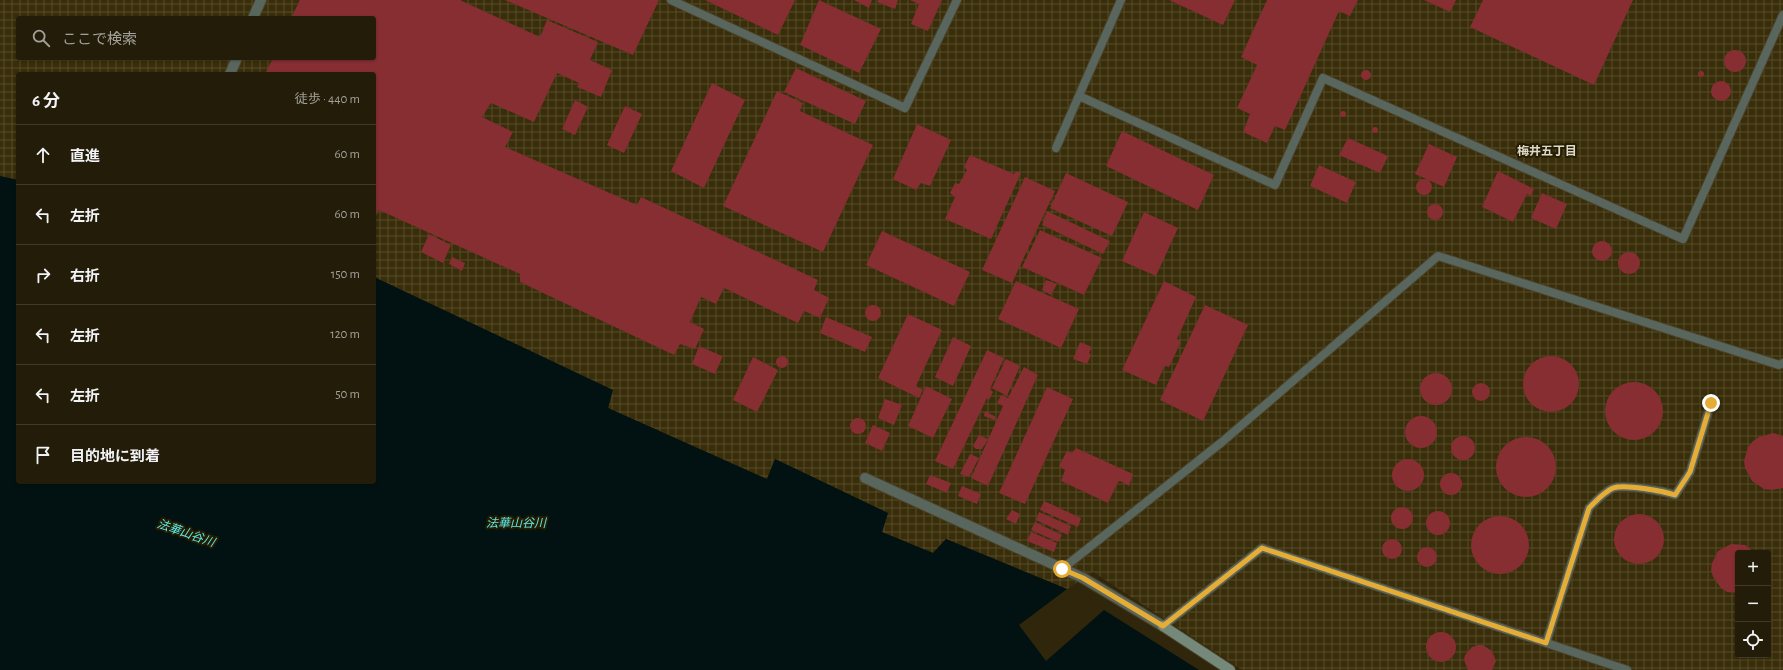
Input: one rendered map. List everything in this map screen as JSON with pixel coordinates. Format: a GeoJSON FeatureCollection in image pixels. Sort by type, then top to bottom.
{"type":"FeatureCollection","features":[{"type":"Feature","properties":{"kind":"main road"},"geometry":{"type":"LineString","coordinates":[[1163,626],[1230,670]]}},
{"type":"Feature","properties":{"kind":"street"},"geometry":{"type":"LineString","coordinates":[[254,16],[261,0]]}},
{"type":"Feature","properties":{"kind":"street"},"geometry":{"type":"LineString","coordinates":[[231,72],[236,60]]}},
{"type":"Feature","properties":{"kind":"street"},"geometry":{"type":"LineString","coordinates":[[865,478],[1083,578],[1163,626]]}},
{"type":"Feature","properties":{"kind":"lane"},"geometry":{"type":"LineString","coordinates":[[671,0],[905,108],[957,0]]}},
{"type":"Feature","properties":{"kind":"lane"},"geometry":{"type":"LineString","coordinates":[[1056,148],[1121,0]]}},
{"type":"Feature","properties":{"kind":"lane"},"geometry":{"type":"LineString","coordinates":[[1079,96],[1275,185],[1324,78],[1683,239],[1783,15]]}},
{"type":"Feature","properties":{"kind":"lane"},"geometry":{"type":"LineString","coordinates":[[1062,569],[1222,442],[1438,256],[1779,365],[1783,363]]}},
{"type":"Feature","properties":{"kind":"lane"},"geometry":{"type":"LineString","coordinates":[[1546,643],[1589,508],[1601,496],[1614,488],[1653,489],[1675,495],[1690,472],[1711,403]]}},
{"type":"Feature","properties":{"kind":"lane"},"geometry":{"type":"LineString","coordinates":[[1163,626],[1262,548],[1627,670]]}},
{"type":"Feature","properties":{"kind":"shaded area"},"geometry":{"type":"Polygon","coordinates":[[[0,0],[1783,0],[1783,670],[1242,670],[1093,572],[1067,589],[946,539],[933,553],[882,532],[888,513],[775,459],[767,479],[608,408],[612,390],[376,278],[376,72],[16,72],[16,180],[0,176],[0,0]]]}},
{"type":"Feature","properties":{"kind":"water","name":"法華山谷川"},"geometry":{"type":"Polygon","coordinates":[[[0,176],[16,180],[16,484],[376,484],[376,278],[613,390],[608,408],[767,479],[775,459],[888,513],[882,532],[933,553],[946,539],[1067,589],[1019,625],[1046,661],[1104,610],[1199,670],[0,670],[0,176]]]}},
{"type":"Feature","properties":{"kind":"building"},"geometry":{"type":"Polygon","coordinates":[[[300,0],[460,0],[540,37],[547,20],[598,42],[590,60],[612,70],[601,97],[577,87],[579,83],[557,73],[534,122],[491,103],[482,117],[513,132],[505,147],[637,205],[641,197],[818,280],[814,290],[829,298],[820,318],[804,311],[798,323],[724,288],[716,304],[701,297],[690,322],[704,329],[695,349],[680,344],[674,355],[520,282],[520,274],[379,210],[376,215],[376,72],[266,72],[272,60],[376,60],[376,16],[292,16],[300,0]]]}},
{"type":"Feature","properties":{"kind":"building"},"geometry":{"type":"Polygon","coordinates":[[[505,0],[659,0],[633,55],[505,0]]]}},
{"type":"Feature","properties":{"kind":"building"},"geometry":{"type":"Polygon","coordinates":[[[705,0],[795,0],[778,35],[705,0]]]}},
{"type":"Feature","properties":{"kind":"building"},"geometry":{"type":"Polygon","coordinates":[[[819,0],[881,29],[859,73],[800,45],[819,0]]]}},
{"type":"Feature","properties":{"kind":"building"},"geometry":{"type":"Polygon","coordinates":[[[854,0],[872,0],[869,8],[854,0]]]}},
{"type":"Feature","properties":{"kind":"building"},"geometry":{"type":"Polygon","coordinates":[[[878,0],[898,0],[895,9],[877,2],[878,0]]]}},
{"type":"Feature","properties":{"kind":"building"},"geometry":{"type":"Polygon","coordinates":[[[910,0],[942,0],[928,31],[911,24],[919,4],[910,0]]]}},
{"type":"Feature","properties":{"kind":"building"},"geometry":{"type":"Polygon","coordinates":[[[1169,0],[1235,0],[1223,25],[1169,0]]]}},
{"type":"Feature","properties":{"kind":"building"},"geometry":{"type":"Polygon","coordinates":[[[1267,0],[1358,0],[1350,16],[1339,11],[1285,130],[1275,126],[1267,143],[1243,132],[1250,114],[1237,108],[1257,65],[1241,57],[1267,0]]]}},
{"type":"Feature","properties":{"kind":"building"},"geometry":{"type":"Polygon","coordinates":[[[1424,0],[1456,0],[1450,12],[1424,0]]]}},
{"type":"Feature","properties":{"kind":"building"},"geometry":{"type":"Polygon","coordinates":[[[1483,0],[1633,0],[1594,85],[1470,27],[1483,0]]]}},
{"type":"Feature","properties":{"kind":"building"},"geometry":{"type":"Polygon","coordinates":[[[1731,50],[1739,50],[1746,57],[1746,65],[1739,72],[1731,72],[1724,65],[1724,57],[1731,50]]]}},
{"type":"Feature","properties":{"kind":"building"},"geometry":{"type":"Polygon","coordinates":[[[796,68],[866,101],[855,124],[784,92],[796,68]]]}},
{"type":"Feature","properties":{"kind":"building"},"geometry":{"type":"Polygon","coordinates":[[[1364,70],[1368,70],[1370,71],[1370,79],[1364,80],[1361,77],[1361,73],[1364,70]]]}},
{"type":"Feature","properties":{"kind":"building"},"geometry":{"type":"Polygon","coordinates":[[[1701,71],[1704,74],[1701,77],[1698,74],[1701,71]]]}},
{"type":"Feature","properties":{"kind":"building"},"geometry":{"type":"Polygon","coordinates":[[[1717,81],[1725,81],[1731,87],[1731,95],[1725,101],[1717,101],[1711,95],[1711,87],[1717,81]]]}},
{"type":"Feature","properties":{"kind":"building"},"geometry":{"type":"Polygon","coordinates":[[[712,83],[745,100],[704,188],[671,171],[712,83]]]}},
{"type":"Feature","properties":{"kind":"building"},"geometry":{"type":"Polygon","coordinates":[[[777,91],[803,103],[800,111],[873,145],[823,252],[723,206],[777,91]]]}},
{"type":"Feature","properties":{"kind":"building"},"geometry":{"type":"Polygon","coordinates":[[[575,100],[588,107],[575,135],[562,129],[575,100]]]}},
{"type":"Feature","properties":{"kind":"building"},"geometry":{"type":"Polygon","coordinates":[[[625,106],[642,114],[624,153],[607,145],[625,106]]]}},
{"type":"Feature","properties":{"kind":"building"},"geometry":{"type":"Polygon","coordinates":[[[1343,111],[1346,114],[1343,117],[1340,114],[1343,111]]]}},
{"type":"Feature","properties":{"kind":"building"},"geometry":{"type":"Polygon","coordinates":[[[917,124],[951,140],[930,186],[921,183],[916,190],[893,179],[917,124]]]}},
{"type":"Feature","properties":{"kind":"building"},"geometry":{"type":"Polygon","coordinates":[[[1375,127],[1378,130],[1375,133],[1372,130],[1375,127]]]}},
{"type":"Feature","properties":{"kind":"building"},"geometry":{"type":"Polygon","coordinates":[[[1122,131],[1214,175],[1198,210],[1106,166],[1122,131]]]}},
{"type":"Feature","properties":{"kind":"building"},"geometry":{"type":"Polygon","coordinates":[[[1348,138],[1388,156],[1380,173],[1339,155],[1348,138]]]}},
{"type":"Feature","properties":{"kind":"building"},"geometry":{"type":"Polygon","coordinates":[[[1429,144],[1457,157],[1444,187],[1415,174],[1429,144]]]}},
{"type":"Feature","properties":{"kind":"building"},"geometry":{"type":"Polygon","coordinates":[[[970,155],[1014,174],[1017,171],[1021,173],[991,239],[945,219],[955,197],[950,193],[955,183],[959,184],[967,170],[964,167],[970,155]]]}},
{"type":"Feature","properties":{"kind":"building"},"geometry":{"type":"Polygon","coordinates":[[[1319,165],[1356,182],[1347,203],[1310,186],[1319,165]]]}},
{"type":"Feature","properties":{"kind":"building"},"geometry":{"type":"Polygon","coordinates":[[[1498,171],[1534,189],[1531,196],[1527,194],[1513,222],[1482,207],[1498,171]]]}},
{"type":"Feature","properties":{"kind":"building"},"geometry":{"type":"Polygon","coordinates":[[[1066,173],[1128,202],[1112,236],[1050,208],[1066,173]]]}},
{"type":"Feature","properties":{"kind":"building"},"geometry":{"type":"Polygon","coordinates":[[[1025,177],[1055,191],[1012,283],[982,270],[1025,177]]]}},
{"type":"Feature","properties":{"kind":"building"},"geometry":{"type":"Polygon","coordinates":[[[1424,179],[1430,181],[1432,187],[1430,193],[1424,195],[1418,193],[1416,187],[1418,181],[1424,179]]]}},
{"type":"Feature","properties":{"kind":"building"},"geometry":{"type":"Polygon","coordinates":[[[1542,193],[1567,204],[1556,229],[1531,218],[1542,193]]]}},
{"type":"Feature","properties":{"kind":"building"},"geometry":{"type":"Polygon","coordinates":[[[1435,204],[1442,209],[1443,212],[1438,219],[1435,220],[1428,215],[1427,212],[1432,205],[1435,204]]]}},
{"type":"Feature","properties":{"kind":"building"},"geometry":{"type":"Polygon","coordinates":[[[1047,211],[1110,241],[1103,254],[1042,225],[1047,211]]]}},
{"type":"Feature","properties":{"kind":"building"},"geometry":{"type":"Polygon","coordinates":[[[1144,212],[1178,228],[1156,276],[1122,261],[1144,212]]]}},
{"type":"Feature","properties":{"kind":"building"},"geometry":{"type":"Polygon","coordinates":[[[1040,230],[1102,258],[1084,295],[1022,267],[1040,230]]]}},
{"type":"Feature","properties":{"kind":"building"},"geometry":{"type":"Polygon","coordinates":[[[882,231],[970,272],[954,306],[866,265],[882,231]]]}},
{"type":"Feature","properties":{"kind":"building"},"geometry":{"type":"Polygon","coordinates":[[[429,234],[451,245],[443,263],[421,252],[429,234]]]}},
{"type":"Feature","properties":{"kind":"building"},"geometry":{"type":"Polygon","coordinates":[[[1602,241],[1609,244],[1612,251],[1609,258],[1602,261],[1595,258],[1592,251],[1595,244],[1602,241]]]}},
{"type":"Feature","properties":{"kind":"building"},"geometry":{"type":"Polygon","coordinates":[[[1629,252],[1637,255],[1640,263],[1637,271],[1629,274],[1621,271],[1618,263],[1621,255],[1629,252]]]}},
{"type":"Feature","properties":{"kind":"building"},"geometry":{"type":"Polygon","coordinates":[[[452,257],[465,263],[462,271],[449,264],[452,257]]]}},
{"type":"Feature","properties":{"kind":"building"},"geometry":{"type":"Polygon","coordinates":[[[1046,280],[1057,284],[1051,295],[1042,290],[1046,280]]]}},
{"type":"Feature","properties":{"kind":"building"},"geometry":{"type":"Polygon","coordinates":[[[1016,281],[1079,309],[1061,348],[998,319],[1016,281]]]}},
{"type":"Feature","properties":{"kind":"building"},"geometry":{"type":"Polygon","coordinates":[[[1164,281],[1196,297],[1177,339],[1181,342],[1169,367],[1164,367],[1156,385],[1122,370],[1164,281]]]}},
{"type":"Feature","properties":{"kind":"building"},"geometry":{"type":"Polygon","coordinates":[[[873,305],[879,307],[881,313],[879,319],[873,321],[867,319],[865,313],[867,307],[873,305]]]}},
{"type":"Feature","properties":{"kind":"building"},"geometry":{"type":"Polygon","coordinates":[[[1205,305],[1248,325],[1203,421],[1160,400],[1205,305]]]}},
{"type":"Feature","properties":{"kind":"building"},"geometry":{"type":"Polygon","coordinates":[[[908,314],[942,330],[916,386],[923,390],[919,398],[878,378],[908,314]]]}},
{"type":"Feature","properties":{"kind":"building"},"geometry":{"type":"Polygon","coordinates":[[[826,317],[872,337],[865,352],[820,333],[826,317]]]}},
{"type":"Feature","properties":{"kind":"building"},"geometry":{"type":"Polygon","coordinates":[[[953,337],[971,346],[953,386],[935,377],[953,337]]]}},
{"type":"Feature","properties":{"kind":"building"},"geometry":{"type":"Polygon","coordinates":[[[1080,342],[1092,347],[1089,353],[1091,355],[1087,364],[1073,359],[1080,342]]]}},
{"type":"Feature","properties":{"kind":"building"},"geometry":{"type":"Polygon","coordinates":[[[699,346],[722,356],[715,374],[692,364],[699,346]]]}},
{"type":"Feature","properties":{"kind":"building"},"geometry":{"type":"Polygon","coordinates":[[[987,350],[1004,358],[990,389],[993,392],[989,400],[987,398],[953,469],[935,461],[987,350]]]}},
{"type":"Feature","properties":{"kind":"building"},"geometry":{"type":"Polygon","coordinates":[[[780,356],[784,356],[788,362],[784,368],[780,368],[776,364],[776,360],[780,356]]]}},
{"type":"Feature","properties":{"kind":"building"},"geometry":{"type":"Polygon","coordinates":[[[1551,356],[1562,358],[1571,364],[1577,373],[1579,384],[1577,395],[1571,404],[1562,410],[1551,412],[1540,410],[1531,404],[1525,395],[1523,384],[1525,373],[1531,364],[1540,358],[1551,356]]]}},
{"type":"Feature","properties":{"kind":"building"},"geometry":{"type":"Polygon","coordinates":[[[753,357],[778,370],[757,412],[733,400],[753,357]]]}},
{"type":"Feature","properties":{"kind":"building"},"geometry":{"type":"Polygon","coordinates":[[[1006,359],[1020,366],[1007,396],[992,388],[1006,359]]]}},
{"type":"Feature","properties":{"kind":"building"},"geometry":{"type":"Polygon","coordinates":[[[1024,367],[1038,375],[988,486],[971,478],[1003,406],[997,403],[1001,395],[1008,398],[1024,367]]]}},
{"type":"Feature","properties":{"kind":"building"},"geometry":{"type":"Polygon","coordinates":[[[1436,373],[1445,376],[1449,380],[1452,389],[1449,398],[1445,402],[1436,405],[1427,402],[1423,398],[1420,389],[1423,380],[1427,376],[1436,373]]]}},
{"type":"Feature","properties":{"kind":"building"},"geometry":{"type":"Polygon","coordinates":[[[1634,382],[1645,384],[1658,395],[1661,400],[1663,411],[1661,422],[1650,435],[1645,438],[1634,440],[1623,438],[1610,427],[1607,422],[1605,411],[1607,400],[1618,387],[1623,384],[1634,382]]]}},
{"type":"Feature","properties":{"kind":"building"},"geometry":{"type":"Polygon","coordinates":[[[1481,383],[1487,386],[1490,392],[1487,398],[1481,401],[1475,398],[1472,392],[1475,386],[1481,383]]]}},
{"type":"Feature","properties":{"kind":"building"},"geometry":{"type":"Polygon","coordinates":[[[926,386],[952,399],[933,438],[908,426],[926,386]]]}},
{"type":"Feature","properties":{"kind":"building"},"geometry":{"type":"Polygon","coordinates":[[[1047,387],[1073,399],[1025,504],[999,493],[1047,387]]]}},
{"type":"Feature","properties":{"kind":"building"},"geometry":{"type":"Polygon","coordinates":[[[885,399],[902,405],[894,425],[878,418],[885,399]]]}},
{"type":"Feature","properties":{"kind":"building"},"geometry":{"type":"Polygon","coordinates":[[[985,411],[996,417],[995,420],[984,416],[985,411]]]}},
{"type":"Feature","properties":{"kind":"building"},"geometry":{"type":"Polygon","coordinates":[[[1418,416],[1424,416],[1434,423],[1437,432],[1436,438],[1430,445],[1424,448],[1418,448],[1408,441],[1405,435],[1405,429],[1412,419],[1418,416]]]}},
{"type":"Feature","properties":{"kind":"building"},"geometry":{"type":"Polygon","coordinates":[[[855,418],[861,418],[866,423],[864,432],[861,434],[855,434],[850,429],[850,423],[855,418]]]}},
{"type":"Feature","properties":{"kind":"building"},"geometry":{"type":"Polygon","coordinates":[[[873,425],[890,433],[882,451],[865,443],[873,425]]]}},
{"type":"Feature","properties":{"kind":"building"},"geometry":{"type":"Polygon","coordinates":[[[1773,433],[1783,436],[1783,488],[1772,490],[1764,489],[1752,481],[1745,468],[1744,461],[1748,447],[1753,441],[1759,437],[1773,433]]]}},
{"type":"Feature","properties":{"kind":"building"},"geometry":{"type":"Polygon","coordinates":[[[979,435],[988,439],[982,449],[976,449],[973,446],[979,435]]]}},
{"type":"Feature","properties":{"kind":"building"},"geometry":{"type":"Polygon","coordinates":[[[1463,436],[1471,440],[1475,448],[1471,456],[1463,460],[1455,456],[1451,448],[1455,440],[1463,436]]]}},
{"type":"Feature","properties":{"kind":"building"},"geometry":{"type":"Polygon","coordinates":[[[1526,437],[1542,442],[1547,446],[1551,451],[1556,467],[1551,483],[1547,488],[1542,492],[1526,497],[1510,492],[1505,488],[1501,483],[1496,467],[1501,451],[1505,446],[1510,442],[1526,437]]]}},
{"type":"Feature","properties":{"kind":"building"},"geometry":{"type":"Polygon","coordinates":[[[1076,448],[1133,474],[1129,486],[1120,481],[1118,482],[1108,503],[1061,481],[1065,470],[1059,466],[1067,451],[1072,453],[1076,448]]]}},
{"type":"Feature","properties":{"kind":"building"},"geometry":{"type":"Polygon","coordinates":[[[970,454],[979,458],[969,477],[960,474],[970,454]]]}},
{"type":"Feature","properties":{"kind":"building"},"geometry":{"type":"Polygon","coordinates":[[[1408,459],[1419,464],[1424,475],[1419,486],[1408,491],[1397,486],[1392,475],[1397,464],[1408,459]]]}},
{"type":"Feature","properties":{"kind":"building"},"geometry":{"type":"Polygon","coordinates":[[[1447,473],[1455,473],[1462,480],[1462,488],[1455,495],[1447,495],[1440,488],[1440,480],[1447,473]]]}},
{"type":"Feature","properties":{"kind":"building"},"geometry":{"type":"Polygon","coordinates":[[[930,475],[951,483],[947,493],[926,484],[930,475]]]}},
{"type":"Feature","properties":{"kind":"building"},"geometry":{"type":"Polygon","coordinates":[[[962,486],[981,494],[977,504],[958,496],[962,486]]]}},
{"type":"Feature","properties":{"kind":"building"},"geometry":{"type":"Polygon","coordinates":[[[1044,501],[1081,518],[1078,527],[1040,510],[1044,501]]]}},
{"type":"Feature","properties":{"kind":"building"},"geometry":{"type":"Polygon","coordinates":[[[1398,507],[1406,507],[1413,514],[1413,522],[1406,529],[1398,529],[1391,522],[1391,514],[1398,507]]]}},
{"type":"Feature","properties":{"kind":"building"},"geometry":{"type":"Polygon","coordinates":[[[1012,510],[1020,514],[1016,524],[1006,519],[1012,510]]]}},
{"type":"Feature","properties":{"kind":"building"},"geometry":{"type":"Polygon","coordinates":[[[1438,511],[1447,514],[1450,523],[1447,532],[1438,535],[1429,532],[1426,523],[1429,514],[1438,511]]]}},
{"type":"Feature","properties":{"kind":"building"},"geometry":{"type":"Polygon","coordinates":[[[1039,512],[1071,526],[1068,535],[1036,520],[1039,512]]]}},
{"type":"Feature","properties":{"kind":"building"},"geometry":{"type":"Polygon","coordinates":[[[1639,514],[1648,516],[1659,525],[1664,539],[1662,548],[1653,559],[1639,564],[1630,562],[1619,553],[1614,539],[1616,530],[1625,519],[1639,514]]]}},
{"type":"Feature","properties":{"kind":"building"},"geometry":{"type":"Polygon","coordinates":[[[1494,516],[1506,516],[1521,524],[1529,539],[1529,551],[1521,566],[1506,574],[1494,574],[1479,566],[1471,551],[1471,539],[1479,524],[1494,516]]]}},
{"type":"Feature","properties":{"kind":"building"},"geometry":{"type":"Polygon","coordinates":[[[1035,522],[1062,535],[1058,542],[1031,530],[1035,522]]]}},
{"type":"Feature","properties":{"kind":"building"},"geometry":{"type":"Polygon","coordinates":[[[1031,532],[1057,543],[1054,552],[1027,541],[1031,532]]]}},
{"type":"Feature","properties":{"kind":"building"},"geometry":{"type":"Polygon","coordinates":[[[1392,539],[1399,542],[1402,549],[1399,556],[1392,559],[1385,556],[1382,549],[1385,542],[1392,539]]]}},
{"type":"Feature","properties":{"kind":"building"},"geometry":{"type":"Polygon","coordinates":[[[1731,544],[1745,545],[1751,550],[1735,550],[1735,593],[1727,592],[1721,588],[1713,577],[1711,570],[1712,563],[1718,551],[1731,544]]]}},
{"type":"Feature","properties":{"kind":"building"},"geometry":{"type":"Polygon","coordinates":[[[1423,547],[1431,547],[1437,553],[1437,561],[1431,567],[1423,567],[1417,561],[1417,553],[1423,547]]]}},
{"type":"Feature","properties":{"kind":"building"},"geometry":{"type":"Polygon","coordinates":[[[1441,632],[1452,636],[1456,647],[1452,658],[1441,662],[1430,658],[1426,647],[1430,636],[1441,632]]]}},
{"type":"Feature","properties":{"kind":"building"},"geometry":{"type":"Polygon","coordinates":[[[1483,645],[1492,651],[1496,661],[1492,670],[1468,670],[1464,660],[1465,655],[1472,647],[1483,645]]]}},
{"type":"Feature","properties":{"kind":"district","name":"梅井五丁目"},"geometry":{"type":"Point","coordinates":[1547,151]}},
{"type":"Feature","properties":{"kind":"route"},"geometry":{"type":"LineString","coordinates":[[1062,569],[1083,578],[1163,626],[1262,548],[1546,643],[1589,508],[1601,496],[1614,488],[1653,489],[1675,495],[1690,472],[1711,403]]}}]}
